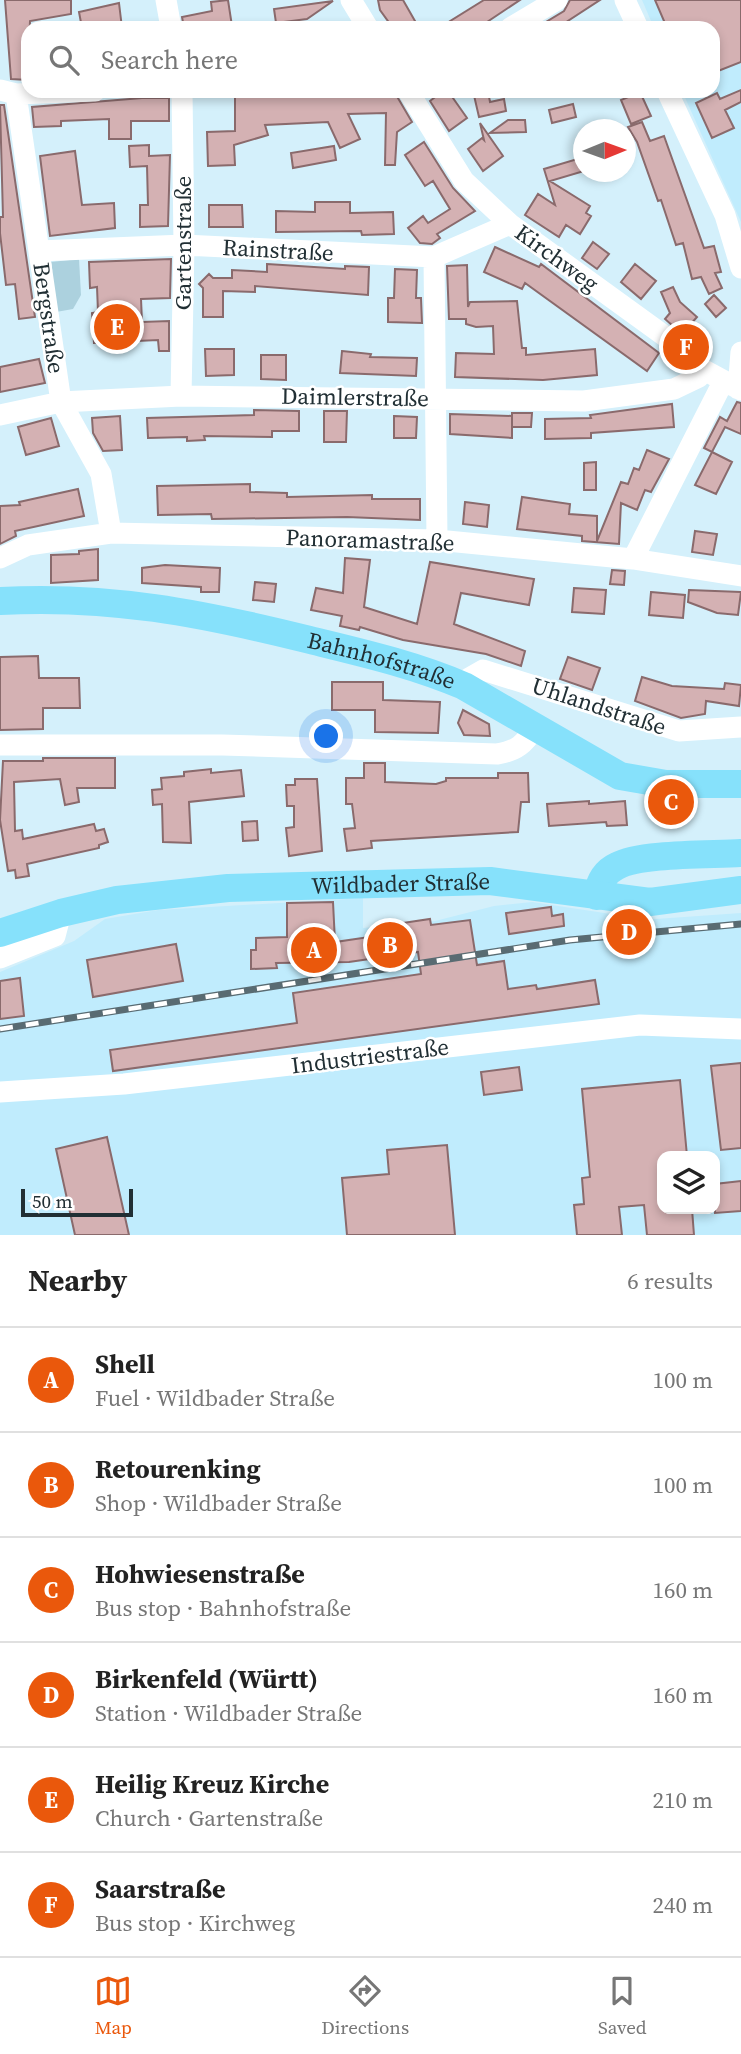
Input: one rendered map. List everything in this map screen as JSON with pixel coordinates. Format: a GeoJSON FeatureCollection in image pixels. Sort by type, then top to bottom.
{"type":"FeatureCollection","features":[{"type":"Feature","properties":{"kind":"main road","name":"Bahnhofstraße"},"geometry":{"type":"LineString","coordinates":[[0,601],[79,601],[167,608],[343,648],[409,665],[464,686],[599,766],[638,781],[688,785],[741,783]]}},
{"type":"Feature","properties":{"kind":"main road"},"geometry":{"type":"LineString","coordinates":[[597,896],[604,876],[618,864],[741,853]]}},
{"type":"Feature","properties":{"kind":"main road","name":"Wildbader Straße"},"geometry":{"type":"LineString","coordinates":[[0,933],[61,913],[161,894],[382,882],[491,881],[650,902],[741,890]]}},
{"type":"Feature","properties":{"kind":"street"},"geometry":{"type":"LineString","coordinates":[[166,0],[170,21]]}},
{"type":"Feature","properties":{"kind":"street"},"geometry":{"type":"LineString","coordinates":[[351,0],[364,21]]}},
{"type":"Feature","properties":{"kind":"street"},"geometry":{"type":"LineString","coordinates":[[522,21],[557,0]]}},
{"type":"Feature","properties":{"kind":"street"},"geometry":{"type":"LineString","coordinates":[[625,0],[635,21]]}},
{"type":"Feature","properties":{"kind":"street","name":"Bergstraße"},"geometry":{"type":"LineString","coordinates":[[8,92],[39,251],[61,402],[101,474],[111,533]]}},
{"type":"Feature","properties":{"kind":"street","name":"Gartenstraße"},"geometry":{"type":"LineString","coordinates":[[181,98],[184,245],[177,366],[181,396]]}},
{"type":"Feature","properties":{"kind":"street","name":"Kirchweg"},"geometry":{"type":"LineString","coordinates":[[412,98],[464,181],[510,224],[666,337],[704,370],[734,387]]}},
{"type":"Feature","properties":{"kind":"street"},"geometry":{"type":"LineString","coordinates":[[670,98],[725,215],[741,268]]}},
{"type":"Feature","properties":{"kind":"street","name":"Rainstraße"},"geometry":{"type":"LineString","coordinates":[[39,251],[184,245],[434,257],[510,224]]}},
{"type":"Feature","properties":{"kind":"street"},"geometry":{"type":"LineString","coordinates":[[434,257],[437,540]]}},
{"type":"Feature","properties":{"kind":"street"},"geometry":{"type":"LineString","coordinates":[[633,559],[734,387],[741,352]]}},
{"type":"Feature","properties":{"kind":"street","name":"Daimlerstraße"},"geometry":{"type":"LineString","coordinates":[[0,415],[61,402],[181,396],[584,401],[674,389],[699,377],[704,370]]}},
{"type":"Feature","properties":{"kind":"street","name":"Panoramastraße"},"geometry":{"type":"LineString","coordinates":[[0,558],[28,545],[111,533],[437,540],[633,559],[741,576]]}},
{"type":"Feature","properties":{"kind":"street","name":"Uhlandstraße"},"geometry":{"type":"LineString","coordinates":[[464,686],[469,678],[483,670],[679,731],[700,732],[741,727]]}},
{"type":"Feature","properties":{"kind":"street"},"geometry":{"type":"LineString","coordinates":[[0,745],[222,745],[497,754],[513,752],[524,744],[535,728]]}},
{"type":"Feature","properties":{"kind":"street"},"geometry":{"type":"LineString","coordinates":[[0,958],[55,936],[61,913]]}},
{"type":"Feature","properties":{"kind":"street","name":"Industriestraße"},"geometry":{"type":"LineString","coordinates":[[0,1092],[124,1084],[640,1025],[741,1029]]}},
{"type":"Feature","properties":{"kind":"shaded area"},"geometry":{"type":"Polygon","coordinates":[[[642,0],[741,0],[741,222],[685,98],[720,98],[720,21],[651,21],[642,0]]]}},
{"type":"Feature","properties":{"kind":"shaded area"},"geometry":{"type":"Polygon","coordinates":[[[79,259],[81,295],[73,309],[56,312],[51,262],[79,259]]]}},
{"type":"Feature","properties":{"kind":"shaded area"},"geometry":{"type":"Polygon","coordinates":[[[363,898],[363,928],[435,921],[494,906],[532,902],[611,914],[613,922],[741,913],[741,1235],[0,1235],[0,972],[74,941],[105,919],[158,910],[363,898]]]}},
{"type":"Feature","properties":{"kind":"building"},"geometry":{"type":"Polygon","coordinates":[[[5,0],[71,0],[71,14],[21,21],[21,80],[11,79],[5,0]]]}},
{"type":"Feature","properties":{"kind":"building"},"geometry":{"type":"Polygon","coordinates":[[[228,0],[231,21],[183,21],[182,17],[212,11],[211,2],[228,0]]]}},
{"type":"Feature","properties":{"kind":"building"},"geometry":{"type":"Polygon","coordinates":[[[378,0],[403,0],[415,21],[388,21],[380,10],[378,0]]]}},
{"type":"Feature","properties":{"kind":"building"},"geometry":{"type":"Polygon","coordinates":[[[484,0],[520,0],[488,21],[450,21],[484,0]]]}},
{"type":"Feature","properties":{"kind":"building"},"geometry":{"type":"Polygon","coordinates":[[[570,0],[600,0],[568,21],[548,21],[564,11],[570,0]]]}},
{"type":"Feature","properties":{"kind":"building"},"geometry":{"type":"Polygon","coordinates":[[[655,0],[741,0],[741,62],[720,70],[720,21],[664,21],[655,0]]]}},
{"type":"Feature","properties":{"kind":"building"},"geometry":{"type":"Polygon","coordinates":[[[333,1],[307,19],[276,21],[274,9],[333,1]]]}},
{"type":"Feature","properties":{"kind":"building"},"geometry":{"type":"Polygon","coordinates":[[[119,3],[121,21],[81,21],[79,12],[119,3]]]}},
{"type":"Feature","properties":{"kind":"building"},"geometry":{"type":"Polygon","coordinates":[[[741,90],[741,102],[725,110],[734,128],[712,138],[696,103],[706,98],[720,99],[741,90]]]}},
{"type":"Feature","properties":{"kind":"building"},"geometry":{"type":"Polygon","coordinates":[[[169,98],[169,121],[131,121],[131,139],[109,139],[109,119],[61,121],[61,126],[34,127],[32,107],[169,98]]]}},
{"type":"Feature","properties":{"kind":"building"},"geometry":{"type":"Polygon","coordinates":[[[235,98],[398,98],[412,122],[397,132],[395,165],[385,165],[386,113],[348,114],[360,139],[340,148],[328,122],[265,125],[268,135],[234,145],[235,165],[208,166],[207,132],[235,131],[235,98]]]}},
{"type":"Feature","properties":{"kind":"building"},"geometry":{"type":"Polygon","coordinates":[[[434,98],[453,98],[467,118],[449,131],[430,101],[434,98]]]}},
{"type":"Feature","properties":{"kind":"building"},"geometry":{"type":"Polygon","coordinates":[[[475,98],[489,98],[490,102],[504,99],[506,111],[479,117],[475,98]]]}},
{"type":"Feature","properties":{"kind":"building"},"geometry":{"type":"Polygon","coordinates":[[[643,98],[651,116],[636,122],[636,119],[629,119],[621,100],[643,98]]]}},
{"type":"Feature","properties":{"kind":"building"},"geometry":{"type":"Polygon","coordinates":[[[573,104],[576,117],[552,123],[549,110],[573,104]]]}},
{"type":"Feature","properties":{"kind":"building"},"geometry":{"type":"Polygon","coordinates":[[[0,105],[4,105],[35,317],[19,319],[15,284],[6,285],[0,233],[0,217],[3,217],[0,105]]]}},
{"type":"Feature","properties":{"kind":"building"},"geometry":{"type":"Polygon","coordinates":[[[508,120],[525,120],[526,132],[490,133],[508,120]]]}},
{"type":"Feature","properties":{"kind":"building"},"geometry":{"type":"Polygon","coordinates":[[[642,122],[650,141],[664,136],[704,248],[714,246],[721,272],[715,273],[722,288],[709,294],[701,277],[692,279],[683,243],[676,245],[636,140],[636,124],[642,122]]]}},
{"type":"Feature","properties":{"kind":"building"},"geometry":{"type":"Polygon","coordinates":[[[480,123],[503,156],[483,171],[468,149],[482,138],[484,140],[480,123]]]}},
{"type":"Feature","properties":{"kind":"building"},"geometry":{"type":"Polygon","coordinates":[[[424,142],[453,188],[475,211],[437,234],[440,238],[432,244],[420,243],[408,228],[423,216],[428,223],[450,209],[433,181],[425,186],[405,155],[424,142]]]}},
{"type":"Feature","properties":{"kind":"building"},"geometry":{"type":"Polygon","coordinates":[[[149,145],[149,156],[170,155],[168,226],[140,227],[140,205],[148,205],[147,166],[130,167],[129,146],[149,145]]]}},
{"type":"Feature","properties":{"kind":"building"},"geometry":{"type":"Polygon","coordinates":[[[334,146],[336,160],[293,168],[291,153],[334,146]]]}},
{"type":"Feature","properties":{"kind":"building"},"geometry":{"type":"Polygon","coordinates":[[[75,151],[82,205],[114,203],[115,228],[50,236],[40,156],[75,151]]]}},
{"type":"Feature","properties":{"kind":"building"},"geometry":{"type":"Polygon","coordinates":[[[573,160],[573,174],[550,181],[590,206],[586,213],[591,216],[580,234],[566,225],[559,237],[525,215],[538,194],[555,205],[544,169],[573,160]]]}},
{"type":"Feature","properties":{"kind":"building"},"geometry":{"type":"Polygon","coordinates":[[[315,202],[350,202],[350,213],[393,212],[394,234],[362,235],[361,231],[276,232],[276,211],[315,212],[315,202]]]}},
{"type":"Feature","properties":{"kind":"building"},"geometry":{"type":"Polygon","coordinates":[[[209,205],[242,205],[243,227],[209,227],[209,205]]]}},
{"type":"Feature","properties":{"kind":"building"},"geometry":{"type":"Polygon","coordinates":[[[593,242],[609,254],[597,269],[582,258],[593,242]]]}},
{"type":"Feature","properties":{"kind":"building"},"geometry":{"type":"Polygon","coordinates":[[[495,247],[539,267],[541,264],[659,353],[647,371],[525,283],[522,289],[484,272],[495,247]]]}},
{"type":"Feature","properties":{"kind":"building"},"geometry":{"type":"Polygon","coordinates":[[[171,259],[170,298],[141,299],[142,322],[169,321],[169,351],[159,351],[158,340],[94,343],[92,313],[98,312],[97,287],[90,288],[89,262],[171,259]]]}},
{"type":"Feature","properties":{"kind":"building"},"geometry":{"type":"Polygon","coordinates":[[[267,264],[345,269],[345,266],[369,267],[368,295],[255,286],[255,292],[223,291],[223,317],[203,317],[203,288],[199,284],[209,274],[213,278],[232,278],[232,270],[267,272],[267,264]]]}},
{"type":"Feature","properties":{"kind":"building"},"geometry":{"type":"Polygon","coordinates":[[[635,264],[656,281],[641,299],[621,282],[635,264]]]}},
{"type":"Feature","properties":{"kind":"building"},"geometry":{"type":"Polygon","coordinates":[[[467,265],[468,307],[470,302],[517,301],[522,348],[526,348],[526,355],[595,349],[597,375],[543,380],[455,377],[456,353],[494,354],[493,326],[476,327],[466,324],[466,319],[449,319],[447,266],[467,265]]]}},
{"type":"Feature","properties":{"kind":"building"},"geometry":{"type":"Polygon","coordinates":[[[395,269],[417,270],[416,298],[421,298],[422,323],[388,322],[388,298],[394,298],[395,269]]]}},
{"type":"Feature","properties":{"kind":"building"},"geometry":{"type":"Polygon","coordinates":[[[673,287],[680,302],[697,317],[682,334],[665,319],[670,313],[661,292],[673,287]]]}},
{"type":"Feature","properties":{"kind":"building"},"geometry":{"type":"Polygon","coordinates":[[[714,295],[726,308],[716,317],[705,304],[714,295]]]}},
{"type":"Feature","properties":{"kind":"building"},"geometry":{"type":"Polygon","coordinates":[[[205,349],[234,349],[234,375],[206,376],[205,349]]]}},
{"type":"Feature","properties":{"kind":"building"},"geometry":{"type":"Polygon","coordinates":[[[342,351],[371,354],[370,357],[417,358],[416,376],[340,373],[342,351]]]}},
{"type":"Feature","properties":{"kind":"building"},"geometry":{"type":"Polygon","coordinates":[[[261,355],[286,355],[286,380],[261,379],[261,355]]]}},
{"type":"Feature","properties":{"kind":"building"},"geometry":{"type":"Polygon","coordinates":[[[39,359],[45,383],[0,392],[0,367],[39,359]]]}},
{"type":"Feature","properties":{"kind":"building"},"geometry":{"type":"Polygon","coordinates":[[[737,402],[741,403],[741,434],[725,427],[712,452],[704,448],[720,417],[727,421],[737,402]]]}},
{"type":"Feature","properties":{"kind":"building"},"geometry":{"type":"Polygon","coordinates":[[[672,404],[674,427],[591,433],[591,438],[545,439],[545,419],[591,418],[590,415],[672,404]]]}},
{"type":"Feature","properties":{"kind":"building"},"geometry":{"type":"Polygon","coordinates":[[[254,410],[299,411],[299,431],[272,431],[272,437],[204,436],[205,440],[187,441],[187,437],[148,438],[147,418],[254,415],[254,410]]]}},
{"type":"Feature","properties":{"kind":"building"},"geometry":{"type":"Polygon","coordinates":[[[324,411],[347,411],[346,442],[324,442],[324,411]]]}},
{"type":"Feature","properties":{"kind":"building"},"geometry":{"type":"Polygon","coordinates":[[[512,413],[532,413],[531,427],[512,427],[512,413]]]}},
{"type":"Feature","properties":{"kind":"building"},"geometry":{"type":"Polygon","coordinates":[[[450,414],[512,416],[512,438],[450,434],[450,414]]]}},
{"type":"Feature","properties":{"kind":"building"},"geometry":{"type":"Polygon","coordinates":[[[120,416],[122,450],[103,451],[93,433],[92,418],[120,416]]]}},
{"type":"Feature","properties":{"kind":"building"},"geometry":{"type":"Polygon","coordinates":[[[394,416],[417,417],[416,438],[394,438],[394,416]]]}},
{"type":"Feature","properties":{"kind":"building"},"geometry":{"type":"Polygon","coordinates":[[[51,418],[59,446],[26,455],[18,427],[51,418]]]}},
{"type":"Feature","properties":{"kind":"building"},"geometry":{"type":"Polygon","coordinates":[[[647,450],[669,459],[651,492],[645,490],[637,510],[621,503],[619,544],[582,541],[582,536],[517,529],[522,497],[570,504],[569,514],[597,516],[597,541],[621,482],[628,484],[634,468],[639,470],[647,450]]]}},
{"type":"Feature","properties":{"kind":"building"},"geometry":{"type":"Polygon","coordinates":[[[712,452],[732,462],[716,494],[695,485],[712,452]]]}},
{"type":"Feature","properties":{"kind":"building"},"geometry":{"type":"Polygon","coordinates":[[[596,462],[596,490],[584,490],[584,463],[596,462]]]}},
{"type":"Feature","properties":{"kind":"building"},"geometry":{"type":"Polygon","coordinates":[[[250,484],[250,492],[287,493],[287,497],[372,495],[372,499],[420,499],[420,520],[347,517],[212,519],[211,514],[158,515],[157,486],[250,484]]]}},
{"type":"Feature","properties":{"kind":"building"},"geometry":{"type":"Polygon","coordinates":[[[78,489],[84,516],[15,531],[16,536],[0,544],[0,506],[20,505],[19,502],[78,489]]]}},
{"type":"Feature","properties":{"kind":"building"},"geometry":{"type":"Polygon","coordinates":[[[465,502],[489,505],[487,527],[463,524],[465,502]]]}},
{"type":"Feature","properties":{"kind":"building"},"geometry":{"type":"Polygon","coordinates":[[[695,531],[717,534],[713,555],[692,552],[695,531]]]}},
{"type":"Feature","properties":{"kind":"building"},"geometry":{"type":"Polygon","coordinates":[[[98,549],[98,580],[51,583],[51,555],[79,554],[79,551],[98,549]]]}},
{"type":"Feature","properties":{"kind":"building"},"geometry":{"type":"Polygon","coordinates":[[[345,558],[370,560],[364,607],[417,624],[430,562],[534,579],[529,605],[461,593],[454,624],[525,651],[521,666],[486,654],[403,640],[360,627],[359,630],[340,626],[342,616],[311,610],[316,588],[343,593],[345,558]]]}},
{"type":"Feature","properties":{"kind":"building"},"geometry":{"type":"Polygon","coordinates":[[[165,565],[220,568],[219,592],[201,592],[201,587],[142,583],[142,568],[165,565]]]}},
{"type":"Feature","properties":{"kind":"building"},"geometry":{"type":"Polygon","coordinates":[[[612,570],[625,571],[624,585],[610,584],[612,570]]]}},
{"type":"Feature","properties":{"kind":"building"},"geometry":{"type":"Polygon","coordinates":[[[255,582],[276,584],[274,602],[253,600],[255,582]]]}},
{"type":"Feature","properties":{"kind":"building"},"geometry":{"type":"Polygon","coordinates":[[[574,588],[606,590],[604,614],[572,612],[574,588]]]}},
{"type":"Feature","properties":{"kind":"building"},"geometry":{"type":"Polygon","coordinates":[[[689,590],[741,592],[738,615],[717,613],[688,602],[689,590]]]}},
{"type":"Feature","properties":{"kind":"building"},"geometry":{"type":"Polygon","coordinates":[[[651,592],[685,595],[683,618],[649,615],[651,592]]]}},
{"type":"Feature","properties":{"kind":"building"},"geometry":{"type":"Polygon","coordinates":[[[38,656],[39,678],[79,678],[80,708],[43,708],[43,729],[0,730],[0,657],[38,656]]]}},
{"type":"Feature","properties":{"kind":"building"},"geometry":{"type":"Polygon","coordinates":[[[568,657],[600,668],[592,690],[560,679],[568,657]]]}},
{"type":"Feature","properties":{"kind":"building"},"geometry":{"type":"Polygon","coordinates":[[[642,677],[672,686],[724,689],[725,683],[741,685],[739,706],[706,701],[705,714],[681,718],[635,701],[642,677]]]}},
{"type":"Feature","properties":{"kind":"building"},"geometry":{"type":"Polygon","coordinates":[[[332,682],[383,682],[383,700],[440,702],[438,733],[375,732],[375,710],[332,710],[332,682]]]}},
{"type":"Feature","properties":{"kind":"building"},"geometry":{"type":"Polygon","coordinates":[[[463,710],[489,724],[490,736],[464,735],[458,723],[463,710]]]}},
{"type":"Feature","properties":{"kind":"building"},"geometry":{"type":"Polygon","coordinates":[[[43,758],[115,758],[115,788],[77,788],[79,802],[65,805],[60,779],[14,782],[15,831],[22,830],[23,839],[94,824],[96,831],[104,829],[108,842],[99,845],[99,848],[27,864],[29,876],[16,878],[15,870],[8,871],[0,820],[3,761],[43,761],[43,758]]]}},
{"type":"Feature","properties":{"kind":"building"},"geometry":{"type":"Polygon","coordinates":[[[364,763],[385,763],[385,782],[436,784],[446,781],[446,778],[498,778],[498,773],[528,773],[529,802],[521,802],[518,832],[371,841],[372,848],[347,851],[344,829],[355,828],[352,804],[346,804],[346,778],[364,778],[364,763]]]}},
{"type":"Feature","properties":{"kind":"building"},"geometry":{"type":"Polygon","coordinates":[[[211,769],[211,773],[241,770],[244,796],[189,802],[191,843],[163,842],[162,804],[153,805],[152,790],[162,789],[161,778],[184,776],[184,772],[211,769]]]}},
{"type":"Feature","properties":{"kind":"building"},"geometry":{"type":"Polygon","coordinates":[[[295,779],[317,779],[322,851],[289,856],[286,828],[294,827],[294,806],[287,806],[286,785],[295,785],[295,779]]]}},
{"type":"Feature","properties":{"kind":"building"},"geometry":{"type":"Polygon","coordinates":[[[589,801],[589,804],[625,801],[627,825],[607,826],[606,822],[549,826],[547,804],[589,801]]]}},
{"type":"Feature","properties":{"kind":"building"},"geometry":{"type":"Polygon","coordinates":[[[257,821],[258,840],[243,841],[242,822],[257,821]]]}},
{"type":"Feature","properties":{"kind":"building"},"geometry":{"type":"Polygon","coordinates":[[[333,902],[335,942],[390,934],[389,925],[430,919],[431,925],[470,920],[477,965],[504,961],[508,989],[536,985],[537,989],[595,980],[599,1004],[113,1071],[110,1050],[297,1023],[293,993],[421,974],[418,952],[349,962],[276,963],[277,968],[251,969],[251,950],[256,950],[256,938],[287,937],[287,903],[333,902]]]}},
{"type":"Feature","properties":{"kind":"building"},"geometry":{"type":"Polygon","coordinates":[[[551,907],[552,916],[563,914],[564,926],[509,934],[506,913],[551,907]]]}},
{"type":"Feature","properties":{"kind":"building"},"geometry":{"type":"Polygon","coordinates":[[[176,944],[183,981],[93,997],[87,960],[176,944]]]}},
{"type":"Feature","properties":{"kind":"building"},"geometry":{"type":"Polygon","coordinates":[[[20,978],[24,1016],[0,1019],[0,981],[20,978]]]}},
{"type":"Feature","properties":{"kind":"building"},"geometry":{"type":"Polygon","coordinates":[[[741,1063],[741,1148],[721,1150],[711,1066],[741,1063]]]}},
{"type":"Feature","properties":{"kind":"building"},"geometry":{"type":"Polygon","coordinates":[[[519,1067],[522,1090],[484,1095],[481,1072],[519,1067]]]}},
{"type":"Feature","properties":{"kind":"building"},"geometry":{"type":"Polygon","coordinates":[[[680,1080],[687,1151],[657,1151],[657,1214],[692,1214],[694,1235],[647,1235],[644,1205],[619,1207],[622,1235],[577,1235],[574,1205],[584,1204],[582,1178],[590,1177],[582,1089],[680,1080]]]}},
{"type":"Feature","properties":{"kind":"building"},"geometry":{"type":"Polygon","coordinates":[[[107,1137],[129,1235],[75,1235],[56,1149],[107,1137]]]}},
{"type":"Feature","properties":{"kind":"building"},"geometry":{"type":"Polygon","coordinates":[[[447,1145],[455,1235],[347,1235],[342,1178],[389,1174],[387,1150],[447,1145]]]}},
{"type":"Feature","properties":{"kind":"building"},"geometry":{"type":"Polygon","coordinates":[[[741,1181],[741,1211],[720,1213],[720,1183],[741,1181]]]}},
{"type":"Feature","properties":{"kind":"railway"},"geometry":{"type":"LineString","coordinates":[[0,1029],[570,940],[741,924]]}},
{"type":"Feature","properties":{"kind":"place","name":"Heilig Kreuz Kirche"},"geometry":{"type":"Point","coordinates":[117,327]}},
{"type":"Feature","properties":{"kind":"place","name":"Saarstraße"},"geometry":{"type":"Point","coordinates":[686,347]}},
{"type":"Feature","properties":{"kind":"place","name":"Hohwiesenstraße"},"geometry":{"type":"Point","coordinates":[671,802]}},
{"type":"Feature","properties":{"kind":"place","name":"Birkenfeld (Württ)"},"geometry":{"type":"Point","coordinates":[629,932]}},
{"type":"Feature","properties":{"kind":"place","name":"Retourenking"},"geometry":{"type":"Point","coordinates":[390,945]}},
{"type":"Feature","properties":{"kind":"place","name":"Shell"},"geometry":{"type":"Point","coordinates":[314,950]}}]}
